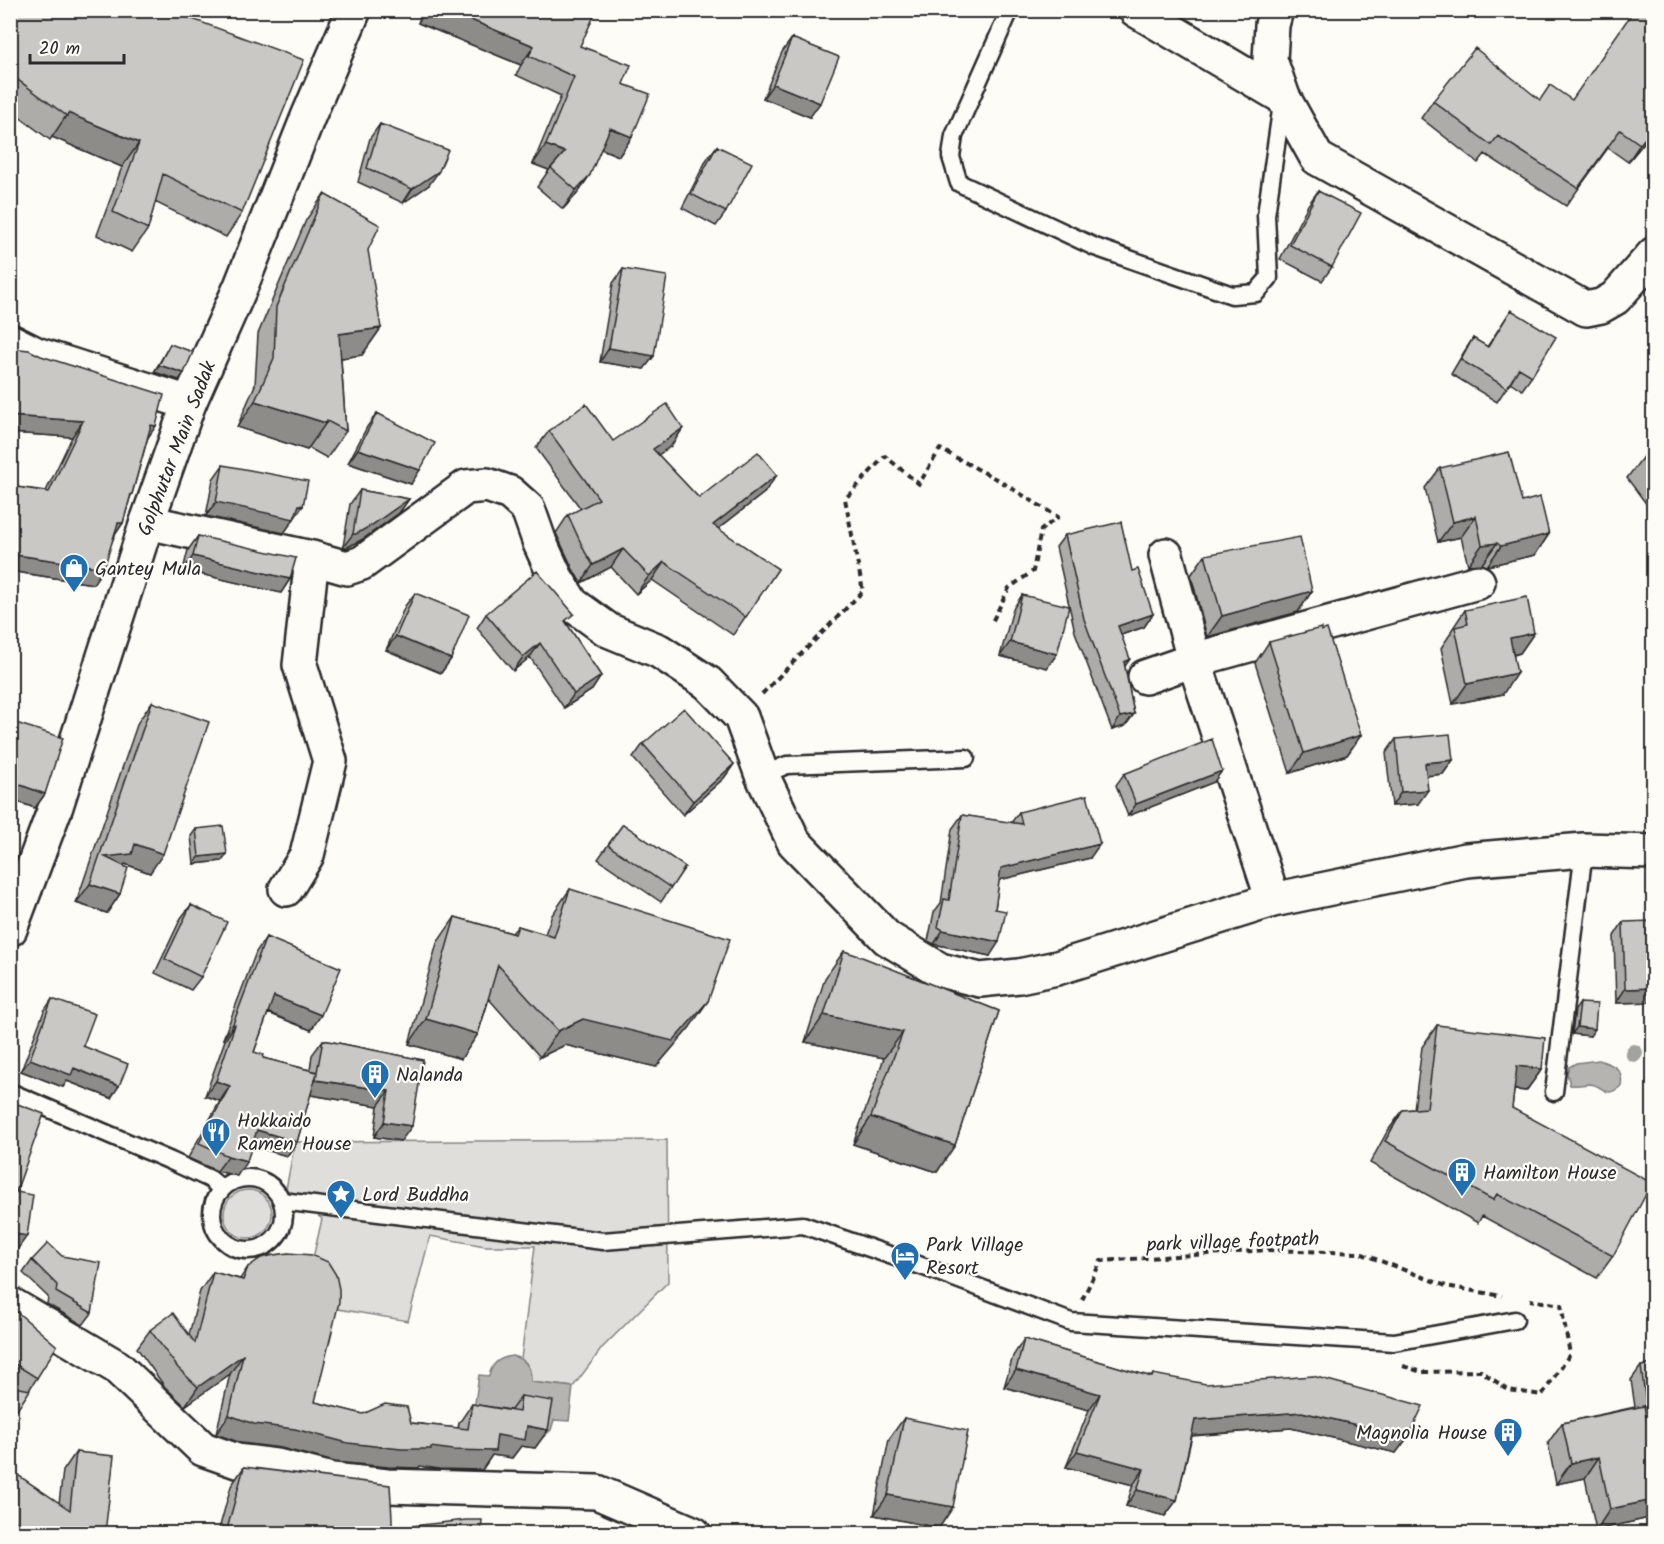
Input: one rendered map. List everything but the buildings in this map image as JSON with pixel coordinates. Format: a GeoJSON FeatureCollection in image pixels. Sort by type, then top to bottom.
{"type":"FeatureCollection","features":[{"type":"Feature","properties":{"kind":"street","name":"Golphutar Main Sadak"},"geometry":{"type":"LineString","coordinates":[[10,929],[56,806],[147,522],[189,403],[241,286],[308,117],[354,10]]}},
{"type":"Feature","properties":{"kind":"street"},"geometry":{"type":"LineString","coordinates":[[1136,10],[1283,97]]}},
{"type":"Feature","properties":{"kind":"street"},"geometry":{"type":"LineString","coordinates":[[1276,10],[1272,25],[1270,60],[1283,97],[1317,158],[1586,309],[1601,306],[1615,298],[1653,254]]}},
{"type":"Feature","properties":{"kind":"street"},"geometry":{"type":"LineString","coordinates":[[10,341],[36,354],[189,403]]}},
{"type":"Feature","properties":{"kind":"street"},"geometry":{"type":"LineString","coordinates":[[147,522],[312,558],[347,568],[362,563],[466,487],[487,485],[510,493],[528,509],[556,578],[572,604],[608,630],[659,651],[708,682],[741,717],[762,775],[794,842],[887,938],[940,970],[980,980],[1019,976],[1057,968],[1273,900],[1466,860],[1584,850],[1653,852]]}},
{"type":"Feature","properties":{"kind":"street"},"geometry":{"type":"LineString","coordinates":[[1166,555],[1194,660],[1273,900]]}},
{"type":"Feature","properties":{"kind":"street"},"geometry":{"type":"LineString","coordinates":[[286,889],[308,855],[330,761],[300,665],[312,558]]}},
{"type":"Feature","properties":{"kind":"street"},"geometry":{"type":"LineString","coordinates":[[1145,677],[1194,660],[1478,582]]}},
{"type":"Feature","properties":{"kind":"street"},"geometry":{"type":"LineString","coordinates":[[10,1304],[117,1366],[203,1449],[237,1461],[277,1466],[388,1492],[597,1492],[694,1533]]}},
{"type":"Feature","properties":{"kind":"lane"},"geometry":{"type":"LineString","coordinates":[[1010,10],[954,136],[951,157],[959,183],[1095,247],[1232,295],[1256,292],[1269,278],[1266,215],[1283,97]]}},
{"type":"Feature","properties":{"kind":"lane"},"geometry":{"type":"LineString","coordinates":[[762,775],[787,765],[966,758]]}},
{"type":"Feature","properties":{"kind":"lane"},"geometry":{"type":"LineString","coordinates":[[1554,1092],[1584,850]]}},
{"type":"Feature","properties":{"kind":"lane"},"geometry":{"type":"LineString","coordinates":[[10,1092],[171,1161],[210,1179],[222,1189]]}},
{"type":"Feature","properties":{"kind":"lane"},"geometry":{"type":"LineString","coordinates":[[243,1178],[255,1178],[267,1183],[276,1190],[282,1201],[285,1213],[278,1235],[259,1248],[248,1250],[236,1248],[218,1233],[213,1222],[212,1211],[215,1199],[231,1182],[243,1178]]}},
{"type":"Feature","properties":{"kind":"lane"},"geometry":{"type":"LineString","coordinates":[[282,1201],[603,1241],[803,1225],[930,1269],[1071,1322],[1394,1342],[1515,1320]]}},
{"type":"Feature","properties":{"kind":"path"},"geometry":{"type":"LineString","coordinates":[[741,717],[863,591],[845,499],[885,456],[919,484],[940,449],[1000,481],[1058,517],[1041,530],[1033,571],[1009,588],[992,622]]}},
{"type":"Feature","properties":{"kind":"path","name":"park village footpath"},"geometry":{"type":"LineString","coordinates":[[1071,1322],[1101,1262],[1268,1250],[1360,1253],[1446,1286],[1502,1296]]}},
{"type":"Feature","properties":{"kind":"path"},"geometry":{"type":"LineString","coordinates":[[1422,1372],[1480,1371],[1508,1390],[1542,1395],[1570,1354],[1561,1305],[1524,1300]]}},
{"type":"Feature","properties":{"kind":"shaded area"},"geometry":{"type":"Polygon","coordinates":[[[1599,1060],[1617,1068],[1621,1075],[1621,1086],[1608,1092],[1590,1084],[1570,1085],[1567,1073],[1569,1067],[1576,1063],[1599,1060]]]}},
{"type":"Feature","properties":{"kind":"shaded area"},"geometry":{"type":"Polygon","coordinates":[[[667,1140],[668,1282],[602,1348],[573,1387],[531,1382],[526,1363],[521,1359],[535,1246],[485,1246],[430,1236],[408,1321],[338,1309],[310,1271],[322,1219],[286,1189],[295,1142],[667,1140]]]}},
{"type":"Feature","properties":{"kind":"shaded area"},"geometry":{"type":"Polygon","coordinates":[[[243,1190],[253,1190],[265,1197],[272,1209],[272,1219],[265,1231],[253,1238],[243,1238],[228,1227],[224,1219],[224,1209],[235,1194],[243,1190]]]}},
{"type":"Feature","properties":{"kind":"shaded area"},"geometry":{"type":"Polygon","coordinates":[[[512,1356],[521,1359],[527,1365],[531,1382],[573,1387],[569,1421],[554,1420],[551,1430],[542,1438],[474,1410],[479,1375],[489,1376],[497,1362],[512,1356]]]}},
{"type":"Feature","properties":{"kind":"place","name":"Gantey Mula"},"geometry":{"type":"Point","coordinates":[74,594]}},
{"type":"Feature","properties":{"kind":"place","name":"Nalanda"},"geometry":{"type":"Point","coordinates":[375,1100]}},
{"type":"Feature","properties":{"kind":"place","name":"Hokkaido Ramen House"},"geometry":{"type":"Point","coordinates":[216,1158]}},
{"type":"Feature","properties":{"kind":"place","name":"Hamilton House"},"geometry":{"type":"Point","coordinates":[1462,1198]}},
{"type":"Feature","properties":{"kind":"place","name":"Lord Buddha"},"geometry":{"type":"Point","coordinates":[341,1220]}},
{"type":"Feature","properties":{"kind":"place","name":"Park Village Resort"},"geometry":{"type":"Point","coordinates":[905,1282]}},
{"type":"Feature","properties":{"kind":"place","name":"Magnolia House"},"geometry":{"type":"Point","coordinates":[1508,1458]}}]}
